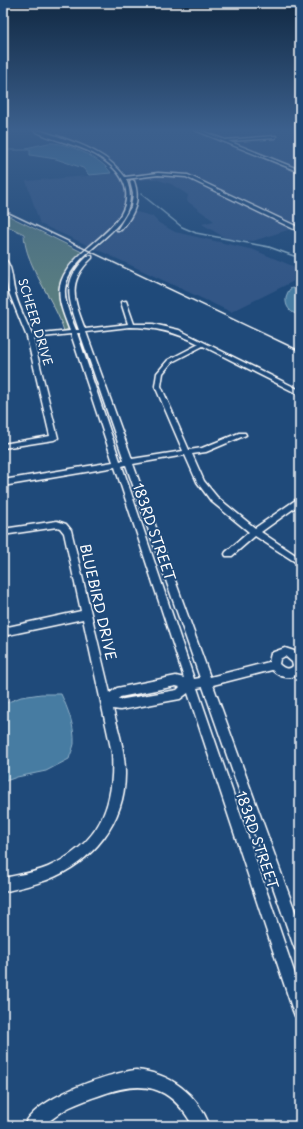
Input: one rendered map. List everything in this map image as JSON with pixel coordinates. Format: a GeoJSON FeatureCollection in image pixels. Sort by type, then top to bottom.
{"type":"FeatureCollection","features":[{"type":"Feature","properties":{"kind":"street","name":"183RD STREET"},"geometry":{"type":"LineString","coordinates":[[126,183],[129,189],[125,210],[117,224],[76,262],[63,284],[63,301],[77,331],[128,463],[300,944]]}},
{"type":"Feature","properties":{"kind":"street","name":"183RD STREET"},"geometry":{"type":"LineString","coordinates":[[133,183],[135,188],[134,206],[129,218],[78,270],[71,285],[70,294],[77,331],[116,464],[300,1011]]}},
{"type":"Feature","properties":{"kind":"street"},"geometry":{"type":"LineString","coordinates":[[201,183],[300,230]]}},
{"type":"Feature","properties":{"kind":"street","name":"SCHEER DRIVE"},"geometry":{"type":"LineString","coordinates":[[3,259],[9,272],[11,295],[30,337],[54,438],[3,446]]}},
{"type":"Feature","properties":{"kind":"street"},"geometry":{"type":"LineString","coordinates":[[124,302],[131,324]]}},
{"type":"Feature","properties":{"kind":"street"},"geometry":{"type":"LineString","coordinates":[[30,337],[131,324],[171,328],[300,394]]}},
{"type":"Feature","properties":{"kind":"street"},"geometry":{"type":"LineString","coordinates":[[203,344],[170,361],[162,369],[158,377],[158,386],[161,395],[201,482],[207,491],[222,507],[255,532],[300,562]]}},
{"type":"Feature","properties":{"kind":"street"},"geometry":{"type":"LineString","coordinates":[[3,483],[210,448],[242,435]]}},
{"type":"Feature","properties":{"kind":"street"},"geometry":{"type":"LineString","coordinates":[[229,554],[255,532],[300,500]]}},
{"type":"Feature","properties":{"kind":"street","name":"BLUEBIRD DRIVE"},"geometry":{"type":"LineString","coordinates":[[3,532],[46,524],[57,524],[63,526],[68,532],[120,766],[119,789],[110,820],[93,844],[74,860],[52,872],[3,885]]}},
{"type":"Feature","properties":{"kind":"street"},"geometry":{"type":"LineString","coordinates":[[3,632],[87,614]]}},
{"type":"Feature","properties":{"kind":"street"},"geometry":{"type":"LineString","coordinates":[[107,703],[117,693],[176,681],[190,684],[207,682],[274,665]]}},
{"type":"Feature","properties":{"kind":"street"},"geometry":{"type":"LineString","coordinates":[[32,1126],[40,1117],[56,1105],[92,1090],[128,1078],[153,1080],[174,1090],[190,1105],[202,1126]]}},
{"type":"Feature","properties":{"kind":"shaded area"},"geometry":{"type":"Polygon","coordinates":[[[27,183],[130,183],[132,187],[132,197],[119,225],[94,248],[40,224],[27,183]]]}},
{"type":"Feature","properties":{"kind":"shaded area"},"geometry":{"type":"Polygon","coordinates":[[[167,183],[300,183],[300,231],[294,228],[253,241],[227,239],[202,224],[214,221],[187,201],[188,195],[167,183]]]}},
{"type":"Feature","properties":{"kind":"shaded area"},"geometry":{"type":"Polygon","coordinates":[[[129,210],[152,216],[159,223],[175,232],[254,250],[300,269],[300,278],[231,312],[96,249],[121,226],[129,210]]]}},
{"type":"Feature","properties":{"kind":"shaded area"},"geometry":{"type":"Polygon","coordinates":[[[292,288],[300,291],[300,315],[291,312],[287,305],[286,297],[292,288]]]}},
{"type":"Feature","properties":{"kind":"shaded area"},"geometry":{"type":"Polygon","coordinates":[[[41,694],[61,694],[64,700],[70,718],[74,738],[74,744],[69,759],[46,771],[17,777],[3,782],[3,704],[21,697],[41,694]]]}},
{"type":"Feature","properties":{"kind":"green space"},"geometry":{"type":"Polygon","coordinates":[[[3,213],[84,253],[67,271],[62,279],[60,288],[60,296],[68,329],[64,331],[60,319],[35,271],[29,258],[24,234],[3,224],[3,213]]]}},
{"type":"Feature","properties":{"kind":"waterway"},"geometry":{"type":"LineString","coordinates":[[141,194],[182,227],[196,233],[269,247],[294,256]]}},
{"type":"Feature","properties":{"kind":"railway"},"geometry":{"type":"LineString","coordinates":[[3,210],[300,351]]}}]}
